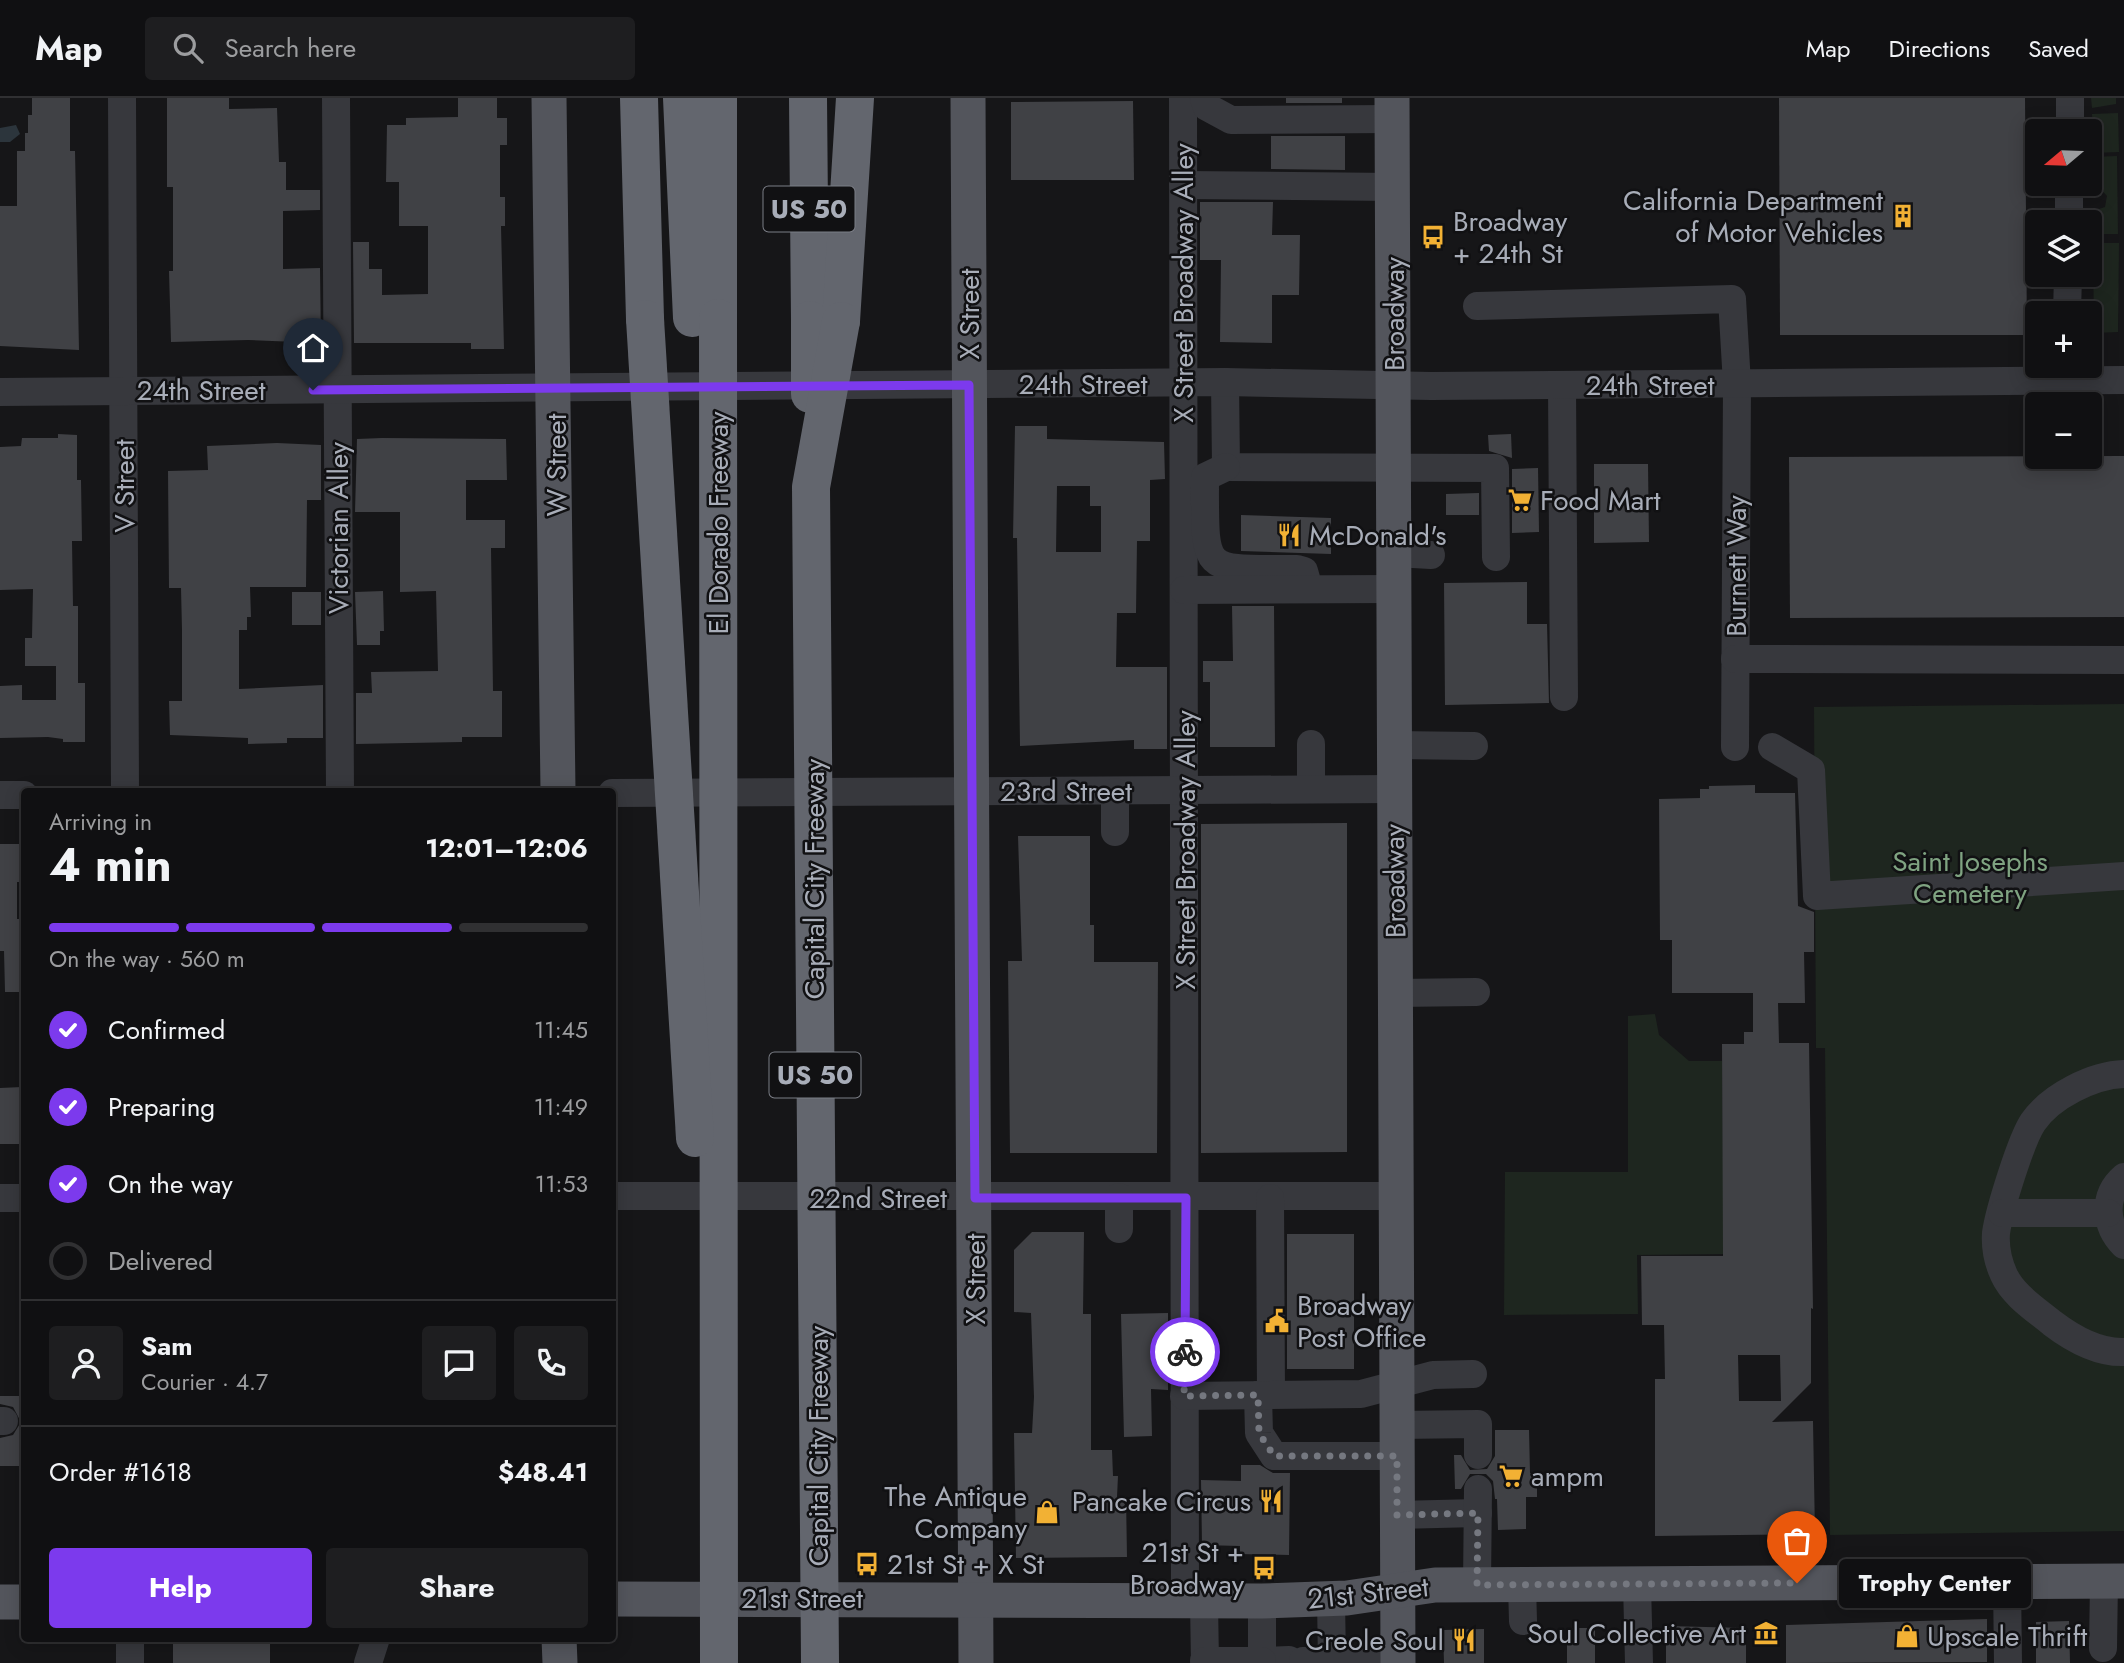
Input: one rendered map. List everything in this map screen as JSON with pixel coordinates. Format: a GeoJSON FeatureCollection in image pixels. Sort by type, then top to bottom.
{"type":"FeatureCollection","features":[{"type":"Feature","properties":{"kind":"highway"},"geometry":{"type":"LineString","coordinates":[[639,98],[645,319],[720,1546],[719,1663]]}},
{"type":"Feature","properties":{"kind":"highway"},"geometry":{"type":"LineString","coordinates":[[682,98],[705,318]]}},
{"type":"Feature","properties":{"kind":"highway","name":"El Dorado Freeway"},"geometry":{"type":"LineString","coordinates":[[718,98],[705,318],[718,906],[720,1546]]}},
{"type":"Feature","properties":{"kind":"highway","name":"US 50"},"geometry":{"type":"LineString","coordinates":[[808,98],[825,320]]}},
{"type":"Feature","properties":{"kind":"highway","name":"Capital City Freeway"},"geometry":{"type":"LineString","coordinates":[[820,1663],[811,487],[825,320],[855,98]]}},
{"type":"Feature","properties":{"kind":"main road","name":"W Street"},"geometry":{"type":"LineString","coordinates":[[549,98],[555,389],[558,788]]}},
{"type":"Feature","properties":{"kind":"main road","name":"X Street"},"geometry":{"type":"LineString","coordinates":[[968,98],[976,1663]]}},
{"type":"Feature","properties":{"kind":"main road","name":"Broadway"},"geometry":{"type":"LineString","coordinates":[[1392,108],[1398,1661]]}},
{"type":"Feature","properties":{"kind":"main road","name":"21st Street"},"geometry":{"type":"LineString","coordinates":[[616,1599],[975,1598],[1194,1602],[1331,1599],[1399,1590],[1477,1585],[2114,1581]]}},
{"type":"Feature","properties":{"kind":"main road"},"geometry":{"type":"LineString","coordinates":[[0,1602],[21,1602]]}},
{"type":"Feature","properties":{"kind":"main road"},"geometry":{"type":"LineString","coordinates":[[559,1642],[559,1663]]}},
{"type":"Feature","properties":{"kind":"street","name":"V Street"},"geometry":{"type":"LineString","coordinates":[[122,98],[125,788]]}},
{"type":"Feature","properties":{"kind":"street","name":"Victorian Alley"},"geometry":{"type":"LineString","coordinates":[[336,98],[340,788]]}},
{"type":"Feature","properties":{"kind":"street","name":"X Street Broadway Alley"},"geometry":{"type":"LineString","coordinates":[[1183,98],[1185,792],[1173,922],[1186,1198],[1184,1396],[1194,1602],[1205,1662]]}},
{"type":"Feature","properties":{"kind":"street"},"geometry":{"type":"LineString","coordinates":[[1204,98],[1207,107],[1231,120],[1392,108]]}},
{"type":"Feature","properties":{"kind":"street"},"geometry":{"type":"LineString","coordinates":[[2070,98],[2070,119]]}},
{"type":"Feature","properties":{"kind":"street"},"geometry":{"type":"LineString","coordinates":[[1183,185],[1394,187]]}},
{"type":"Feature","properties":{"kind":"street","name":"Burnett Way"},"geometry":{"type":"LineString","coordinates":[[1477,306],[1732,299],[1737,384],[1735,747]]}},
{"type":"Feature","properties":{"kind":"street","name":"24th Street"},"geometry":{"type":"LineString","coordinates":[[0,391],[1226,382],[1737,384],[2025,374]]}},
{"type":"Feature","properties":{"kind":"street","name":"24th Street"},"geometry":{"type":"LineString","coordinates":[[2102,377],[2124,380]]}},
{"type":"Feature","properties":{"kind":"street"},"geometry":{"type":"LineString","coordinates":[[1226,382],[1226,467]]}},
{"type":"Feature","properties":{"kind":"street"},"geometry":{"type":"LineString","coordinates":[[1562,385],[1564,697]]}},
{"type":"Feature","properties":{"kind":"street"},"geometry":{"type":"LineString","coordinates":[[1309,589],[1304,571],[1297,569],[1227,569],[1216,563],[1209,553],[1205,538],[1205,477],[1226,467],[1495,468],[1496,557]]}},
{"type":"Feature","properties":{"kind":"street"},"geometry":{"type":"LineString","coordinates":[[1395,553],[1431,555]]}},
{"type":"Feature","properties":{"kind":"street"},"geometry":{"type":"LineString","coordinates":[[1184,590],[1394,589]]}},
{"type":"Feature","properties":{"kind":"street"},"geometry":{"type":"LineString","coordinates":[[1735,659],[2124,660]]}},
{"type":"Feature","properties":{"kind":"street"},"geometry":{"type":"LineString","coordinates":[[1311,744],[1311,789]]}},
{"type":"Feature","properties":{"kind":"street"},"geometry":{"type":"LineString","coordinates":[[1394,745],[1474,746]]}},
{"type":"Feature","properties":{"kind":"street"},"geometry":{"type":"LineString","coordinates":[[1772,747],[1811,770],[1817,896],[2124,876]]}},
{"type":"Feature","properties":{"kind":"street","name":"23rd Street"},"geometry":{"type":"LineString","coordinates":[[616,793],[1394,789]]}},
{"type":"Feature","properties":{"kind":"street"},"geometry":{"type":"LineString","coordinates":[[1115,792],[1115,832]]}},
{"type":"Feature","properties":{"kind":"street"},"geometry":{"type":"LineString","coordinates":[[0,795],[21,795]]}},
{"type":"Feature","properties":{"kind":"street"},"geometry":{"type":"LineString","coordinates":[[1396,993],[1476,992]]}},
{"type":"Feature","properties":{"kind":"street"},"geometry":{"type":"LineString","coordinates":[[2124,1074],[2107,1074],[2063,1096],[2041,1113],[2032,1124],[2021,1149],[1996,1233],[1997,1254],[2005,1277],[2022,1300],[2063,1331],[2105,1353],[2124,1352]]}},
{"type":"Feature","properties":{"kind":"street"},"geometry":{"type":"LineString","coordinates":[[2124,1177],[2113,1190],[2108,1213],[2110,1226],[2124,1245]]}},
{"type":"Feature","properties":{"kind":"street","name":"22nd Street"},"geometry":{"type":"LineString","coordinates":[[616,1196],[1396,1196]]}},
{"type":"Feature","properties":{"kind":"street"},"geometry":{"type":"LineString","coordinates":[[0,1198],[21,1198]]}},
{"type":"Feature","properties":{"kind":"street"},"geometry":{"type":"LineString","coordinates":[[1119,1198],[1119,1229]]}},
{"type":"Feature","properties":{"kind":"street"},"geometry":{"type":"LineString","coordinates":[[1270,1198],[1264,1395],[1259,1433],[1274,1456],[1398,1441],[1478,1424],[1478,1455]]}},
{"type":"Feature","properties":{"kind":"street"},"geometry":{"type":"LineString","coordinates":[[2002,1213],[2108,1213]]}},
{"type":"Feature","properties":{"kind":"street"},"geometry":{"type":"LineString","coordinates":[[1184,1396],[1361,1394],[1433,1375],[1473,1374]]}},
{"type":"Feature","properties":{"kind":"street"},"geometry":{"type":"LineString","coordinates":[[1397,1515],[1478,1501],[1477,1585]]}},
{"type":"Feature","properties":{"kind":"street"},"geometry":{"type":"LineString","coordinates":[[2104,1648],[2114,1581]]}},
{"type":"Feature","properties":{"kind":"street"},"geometry":{"type":"LineString","coordinates":[[2007,1582],[2008,1663]]}},
{"type":"Feature","properties":{"kind":"street"},"geometry":{"type":"LineString","coordinates":[[1637,1584],[1639,1663]]}},
{"type":"Feature","properties":{"kind":"street"},"geometry":{"type":"LineString","coordinates":[[1522,1585],[1522,1621]]}},
{"type":"Feature","properties":{"kind":"street"},"geometry":{"type":"LineString","coordinates":[[1331,1599],[1332,1662]]}},
{"type":"Feature","properties":{"kind":"street"},"geometry":{"type":"LineString","coordinates":[[1262,1601],[1285,1661]]}},
{"type":"Feature","properties":{"kind":"street"},"geometry":{"type":"LineString","coordinates":[[130,1642],[130,1663]]}},
{"type":"Feature","properties":{"kind":"street"},"geometry":{"type":"LineString","coordinates":[[368,1663],[375,1642]]}},
{"type":"Feature","properties":{"kind":"street"},"geometry":{"type":"LineString","coordinates":[[1205,1662],[1398,1661]]}},
{"type":"Feature","properties":{"kind":"green space"},"geometry":{"type":"Polygon","coordinates":[[[2091,98],[2116,98],[2116,104],[2092,108],[2091,98]]]}},
{"type":"Feature","properties":{"kind":"green space"},"geometry":{"type":"Polygon","coordinates":[[[2118,113],[2119,152],[2102,153],[2102,119],[2092,119],[2092,114],[2118,113]]]}},
{"type":"Feature","properties":{"kind":"green space"},"geometry":{"type":"Polygon","coordinates":[[[2117,156],[2118,234],[2102,234],[2102,210],[2096,210],[2105,207],[2107,196],[2102,190],[2102,157],[2117,156]]]}},
{"type":"Feature","properties":{"kind":"green space"},"geometry":{"type":"Polygon","coordinates":[[[2102,243],[2119,243],[2118,332],[2102,333],[2102,301],[2094,301],[2093,287],[2102,287],[2102,243]]]}},
{"type":"Feature","properties":{"kind":"green space","name":"Saint Josephs Cemetery"},"geometry":{"type":"Polygon","coordinates":[[[2124,704],[2124,1531],[1830,1535],[1825,1048],[1816,1048],[1814,707],[2124,704]]]}},
{"type":"Feature","properties":{"kind":"green space"},"geometry":{"type":"Polygon","coordinates":[[[1655,1014],[1659,1035],[1689,1061],[1722,1061],[1724,1254],[1637,1255],[1638,1314],[1504,1315],[1505,1172],[1628,1172],[1628,1016],[1655,1014]]]}},
{"type":"Feature","properties":{"kind":"shaded area"},"geometry":{"type":"Polygon","coordinates":[[[16,125],[20,134],[10,142],[0,142],[0,128],[16,125]]]}},
{"type":"Feature","properties":{"kind":"building"},"geometry":{"type":"Polygon","coordinates":[[[32,98],[70,98],[70,151],[75,151],[79,350],[0,346],[0,206],[17,206],[17,151],[25,151],[25,133],[28,133],[28,115],[32,115],[32,98]]]}},
{"type":"Feature","properties":{"kind":"building"},"geometry":{"type":"Polygon","coordinates":[[[167,98],[229,98],[229,109],[277,108],[279,162],[286,162],[286,190],[320,190],[320,210],[283,211],[283,269],[320,268],[321,343],[248,340],[171,342],[169,271],[173,271],[173,187],[167,187],[167,98]]]}},
{"type":"Feature","properties":{"kind":"building"},"geometry":{"type":"Polygon","coordinates":[[[458,98],[497,98],[497,118],[507,118],[507,145],[500,145],[500,197],[505,197],[505,226],[501,226],[504,349],[471,349],[471,343],[354,343],[353,242],[369,242],[369,269],[382,269],[382,295],[428,294],[428,226],[399,226],[399,182],[386,182],[387,125],[406,125],[406,118],[458,117],[458,98]]]}},
{"type":"Feature","properties":{"kind":"building"},"geometry":{"type":"Polygon","coordinates":[[[1286,98],[1342,98],[1342,103],[1286,103],[1286,98]]]}},
{"type":"Feature","properties":{"kind":"building","name":"California Department of Motor Vehicles"},"geometry":{"type":"Polygon","coordinates":[[[1779,98],[2025,98],[2025,335],[1780,335],[1779,98]]]}},
{"type":"Feature","properties":{"kind":"building"},"geometry":{"type":"Polygon","coordinates":[[[1133,101],[1134,180],[1011,180],[1011,102],[1133,101]]]}},
{"type":"Feature","properties":{"kind":"building"},"geometry":{"type":"Polygon","coordinates":[[[1271,136],[1345,136],[1345,170],[1271,169],[1271,136]]]}},
{"type":"Feature","properties":{"kind":"building"},"geometry":{"type":"Polygon","coordinates":[[[1200,202],[1273,202],[1272,235],[1300,235],[1299,295],[1272,295],[1272,343],[1220,342],[1221,260],[1200,260],[1200,202]]]}},
{"type":"Feature","properties":{"kind":"building"},"geometry":{"type":"Polygon","coordinates":[[[1015,426],[1047,426],[1047,439],[1164,442],[1165,479],[1150,480],[1150,541],[1137,541],[1136,613],[1117,613],[1116,667],[1167,667],[1167,749],[1134,749],[1134,740],[1020,746],[1017,538],[1013,538],[1015,426]],[[1057,486],[1056,552],[1101,552],[1101,506],[1090,506],[1090,486],[1057,486]]]}},
{"type":"Feature","properties":{"kind":"building"},"geometry":{"type":"Polygon","coordinates":[[[58,434],[77,435],[77,480],[81,480],[82,541],[72,541],[73,606],[78,606],[78,683],[85,683],[85,742],[63,742],[63,739],[48,737],[0,738],[0,686],[22,685],[22,700],[56,700],[56,666],[25,666],[25,638],[32,638],[33,589],[0,590],[0,447],[21,446],[22,438],[58,438],[58,434]]]}},
{"type":"Feature","properties":{"kind":"building"},"geometry":{"type":"Polygon","coordinates":[[[1511,434],[1512,458],[1489,451],[1488,435],[1511,434]]]}},
{"type":"Feature","properties":{"kind":"building"},"geometry":{"type":"Polygon","coordinates":[[[357,439],[506,439],[507,480],[466,480],[466,520],[505,520],[505,548],[491,548],[493,691],[502,691],[502,737],[462,737],[462,742],[356,744],[356,693],[372,693],[371,672],[438,671],[436,591],[400,592],[400,512],[355,512],[357,439]]]}},
{"type":"Feature","properties":{"kind":"building"},"geometry":{"type":"Polygon","coordinates":[[[277,443],[321,445],[321,500],[307,500],[306,587],[250,587],[251,617],[247,617],[247,630],[239,630],[239,689],[323,685],[323,738],[287,738],[287,743],[248,744],[248,738],[170,735],[169,701],[182,701],[182,630],[181,588],[169,588],[168,471],[208,470],[207,446],[277,443]]]}},
{"type":"Feature","properties":{"kind":"building"},"geometry":{"type":"Polygon","coordinates":[[[2025,456],[2025,469],[2102,469],[2102,456],[2124,456],[2124,617],[1790,618],[1789,457],[2025,456]]]}},
{"type":"Feature","properties":{"kind":"building"},"geometry":{"type":"Polygon","coordinates":[[[1594,464],[1648,464],[1649,542],[1594,543],[1594,464]]]}},
{"type":"Feature","properties":{"kind":"building","name":"Food Mart"},"geometry":{"type":"Polygon","coordinates":[[[1538,468],[1539,532],[1512,533],[1512,469],[1538,468]]]}},
{"type":"Feature","properties":{"kind":"building"},"geometry":{"type":"Polygon","coordinates":[[[1479,493],[1479,515],[1446,515],[1446,494],[1479,493]]]}},
{"type":"Feature","properties":{"kind":"building"},"geometry":{"type":"Polygon","coordinates":[[[1241,515],[1331,518],[1331,554],[1241,551],[1241,515]]]}},
{"type":"Feature","properties":{"kind":"building"},"geometry":{"type":"Polygon","coordinates":[[[1527,582],[1527,624],[1547,624],[1549,703],[1445,705],[1444,583],[1527,582]]]}},
{"type":"Feature","properties":{"kind":"building"},"geometry":{"type":"Polygon","coordinates":[[[383,591],[384,631],[380,631],[380,645],[357,645],[355,592],[383,591]]]}},
{"type":"Feature","properties":{"kind":"building"},"geometry":{"type":"Polygon","coordinates":[[[292,592],[321,592],[321,625],[292,625],[292,592]]]}},
{"type":"Feature","properties":{"kind":"building"},"geometry":{"type":"Polygon","coordinates":[[[1232,606],[1274,606],[1275,747],[1210,747],[1210,682],[1203,682],[1203,661],[1233,661],[1232,606]]]}},
{"type":"Feature","properties":{"kind":"building"},"geometry":{"type":"Polygon","coordinates":[[[1755,785],[1755,793],[1795,793],[1798,906],[1814,912],[1814,952],[1804,952],[1805,1003],[1778,1003],[1779,1043],[1809,1043],[1813,1309],[1811,1308],[1811,1383],[1772,1422],[1813,1421],[1815,1534],[1655,1536],[1655,1379],[1665,1379],[1664,1325],[1642,1325],[1641,1256],[1723,1256],[1722,1044],[1744,1044],[1744,1032],[1753,1032],[1753,993],[1672,993],[1672,940],[1660,940],[1659,799],[1700,798],[1700,789],[1709,789],[1709,786],[1755,785]],[[1738,1355],[1739,1401],[1781,1401],[1780,1355],[1738,1355]]]}},
{"type":"Feature","properties":{"kind":"building"},"geometry":{"type":"Polygon","coordinates":[[[1347,823],[1347,1152],[1201,1153],[1201,824],[1347,823]]]}},
{"type":"Feature","properties":{"kind":"building"},"geometry":{"type":"Polygon","coordinates":[[[1018,836],[1090,836],[1090,925],[1094,925],[1094,962],[1158,962],[1157,1153],[1010,1153],[1008,961],[1022,961],[1018,836]]]}},
{"type":"Feature","properties":{"kind":"building"},"geometry":{"type":"Polygon","coordinates":[[[0,844],[21,844],[17,919],[21,919],[21,992],[5,992],[4,951],[0,951],[0,844]]]}},
{"type":"Feature","properties":{"kind":"building"},"geometry":{"type":"Polygon","coordinates":[[[21,1087],[21,1144],[0,1144],[0,1088],[21,1087]]]}},
{"type":"Feature","properties":{"kind":"building"},"geometry":{"type":"Polygon","coordinates":[[[1032,1232],[1084,1232],[1083,1314],[1091,1314],[1091,1450],[1112,1450],[1113,1476],[1118,1476],[1117,1497],[1126,1496],[1127,1557],[1016,1558],[1014,1433],[1032,1433],[1034,1397],[1031,1313],[1014,1312],[1014,1250],[1032,1232]]]}},
{"type":"Feature","properties":{"kind":"building"},"geometry":{"type":"Polygon","coordinates":[[[1287,1234],[1354,1234],[1354,1369],[1287,1369],[1287,1234]]]}},
{"type":"Feature","properties":{"kind":"building"},"geometry":{"type":"Polygon","coordinates":[[[1168,1313],[1168,1390],[1151,1389],[1152,1436],[1124,1437],[1121,1314],[1168,1313]]]}},
{"type":"Feature","properties":{"kind":"building"},"geometry":{"type":"Polygon","coordinates":[[[0,1396],[21,1396],[21,1422],[13,1407],[0,1404],[0,1396]]]}},
{"type":"Feature","properties":{"kind":"building"},"geometry":{"type":"Polygon","coordinates":[[[21,1422],[21,1466],[0,1466],[0,1438],[13,1435],[21,1422]]]}},
{"type":"Feature","properties":{"kind":"building"},"geometry":{"type":"Polygon","coordinates":[[[1495,1430],[1529,1430],[1530,1473],[1537,1473],[1537,1497],[1526,1497],[1526,1529],[1498,1530],[1497,1499],[1493,1481],[1486,1474],[1470,1474],[1461,1489],[1455,1489],[1454,1455],[1461,1455],[1470,1470],[1487,1469],[1495,1456],[1495,1430]]]}},
{"type":"Feature","properties":{"kind":"building"},"geometry":{"type":"Polygon","coordinates":[[[1241,1465],[1260,1465],[1273,1473],[1290,1473],[1289,1555],[1240,1554],[1240,1546],[1202,1545],[1201,1480],[1241,1481],[1241,1465]]]}},
{"type":"Feature","properties":{"kind":"building"},"geometry":{"type":"Polygon","coordinates":[[[1987,1619],[1987,1662],[1786,1663],[1786,1625],[1987,1619]]]}},
{"type":"Feature","properties":{"kind":"building"},"geometry":{"type":"Polygon","coordinates":[[[2069,1621],[2070,1663],[2036,1663],[2036,1622],[2069,1621]]]}},
{"type":"Feature","properties":{"kind":"building"},"geometry":{"type":"Polygon","coordinates":[[[1666,1626],[1746,1628],[1746,1663],[1666,1663],[1666,1626]]]}},
{"type":"Feature","properties":{"kind":"building"},"geometry":{"type":"Polygon","coordinates":[[[1567,1628],[1595,1628],[1595,1663],[1567,1663],[1567,1628]]]}},
{"type":"Feature","properties":{"kind":"building"},"geometry":{"type":"Polygon","coordinates":[[[1484,1629],[1484,1663],[1444,1663],[1443,1630],[1484,1629]]]}},
{"type":"Feature","properties":{"kind":"building"},"geometry":{"type":"Polygon","coordinates":[[[173,1643],[270,1643],[270,1663],[173,1663],[173,1643]]]}},
{"type":"Feature","properties":{"kind":"way so far"},"geometry":{"type":"LineString","coordinates":[[1185,1352],[1184,1396],[1258,1395],[1259,1433],[1274,1456],[1397,1456],[1397,1515],[1478,1513],[1477,1585],[1797,1583]]}},
{"type":"Feature","properties":{"kind":"place","name":"California Department of Motor Vehicles"},"geometry":{"type":"Point","coordinates":[1903,216]}},
{"type":"Feature","properties":{"kind":"place","name":"Broadway + 24th St"},"geometry":{"type":"Point","coordinates":[1433,237]}},
{"type":"Feature","properties":{"kind":"place","name":"Food Mart"},"geometry":{"type":"Point","coordinates":[1520,500]}},
{"type":"Feature","properties":{"kind":"place","name":"McDonald's"},"geometry":{"type":"Point","coordinates":[1289,535]}},
{"type":"Feature","properties":{"kind":"place","name":"Broadway Post Office"},"geometry":{"type":"Point","coordinates":[1277,1321]}},
{"type":"Feature","properties":{"kind":"place","name":"ampm"},"geometry":{"type":"Point","coordinates":[1511,1476]}},
{"type":"Feature","properties":{"kind":"place","name":"Pancake Circus"},"geometry":{"type":"Point","coordinates":[1271,1501]}},
{"type":"Feature","properties":{"kind":"place","name":"The Antique Company"},"geometry":{"type":"Point","coordinates":[1047,1512]}},
{"type":"Feature","properties":{"kind":"place","name":"21st St + X St"},"geometry":{"type":"Point","coordinates":[867,1564]}},
{"type":"Feature","properties":{"kind":"place","name":"21st St + Broadway"},"geometry":{"type":"Point","coordinates":[1264,1568]}},
{"type":"Feature","properties":{"kind":"place","name":"Trophy Center"},"geometry":{"type":"Point","coordinates":[1797,1583]}},
{"type":"Feature","properties":{"kind":"place","name":"Soul Collective Art"},"geometry":{"type":"Point","coordinates":[1766,1633]}},
{"type":"Feature","properties":{"kind":"place","name":"Upscale Thrift"},"geometry":{"type":"Point","coordinates":[1907,1636]}},
{"type":"Feature","properties":{"kind":"place","name":"Creole Soul"},"geometry":{"type":"Point","coordinates":[1464,1640]}},
{"type":"Feature","properties":{"kind":"route"},"geometry":{"type":"LineString","coordinates":[[313,390],[969,385],[975,1198],[1186,1198],[1185,1352]]}}]}
